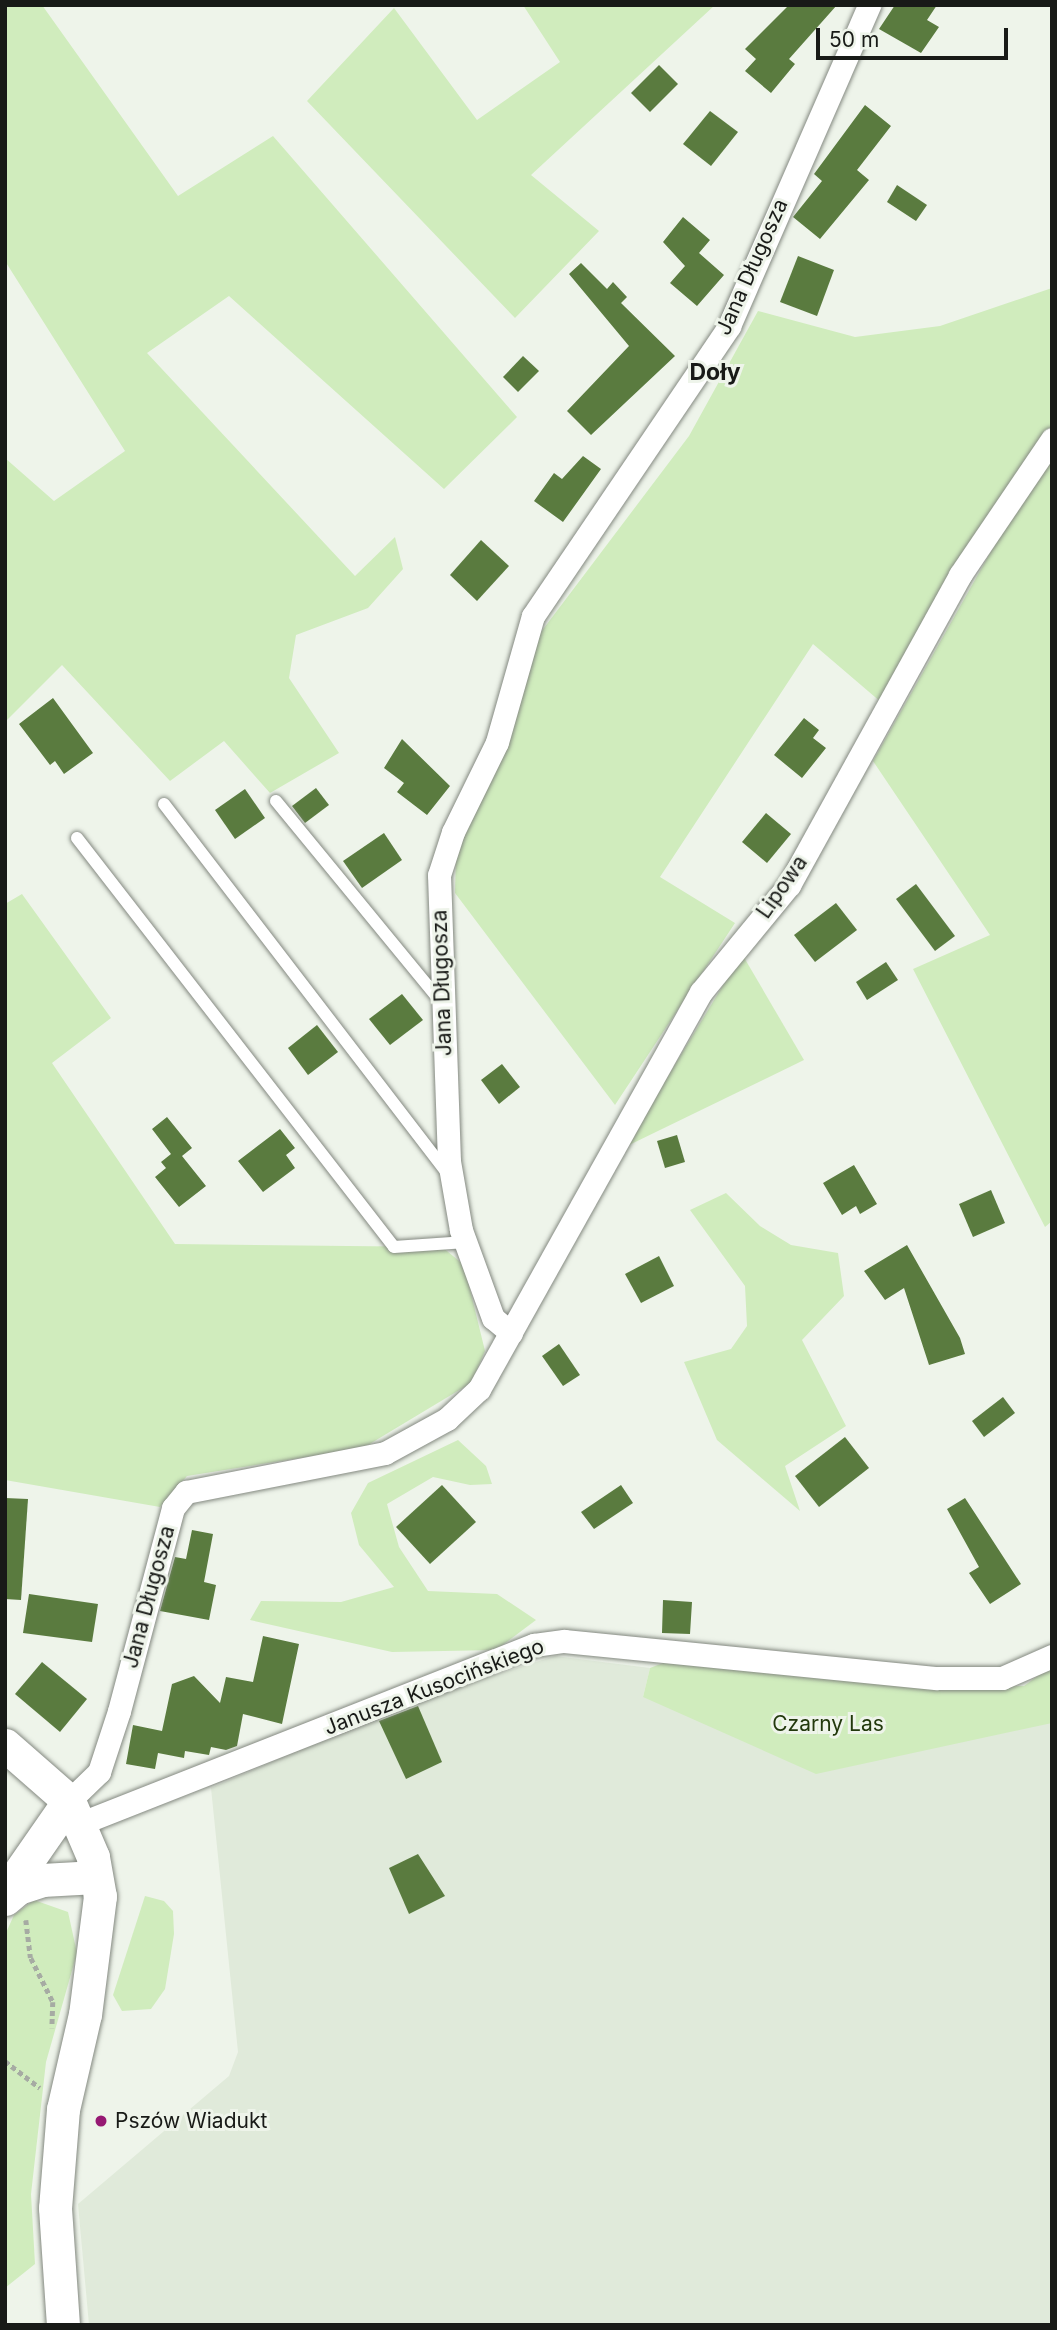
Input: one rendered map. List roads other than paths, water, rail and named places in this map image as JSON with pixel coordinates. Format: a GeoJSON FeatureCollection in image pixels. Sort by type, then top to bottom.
{"type":"FeatureCollection","features":[{"type":"Feature","properties":{"kind":"main road"},"geometry":{"type":"LineString","coordinates":[[5,1745],[74,1813],[100,1896],[85,2014],[55,2102],[55,2208],[63,2325]]}},
{"type":"Feature","properties":{"kind":"main road"},"geometry":{"type":"LineString","coordinates":[[9,1894],[74,1813]]}},
{"type":"Feature","properties":{"kind":"main road"},"geometry":{"type":"LineString","coordinates":[[9,1894],[42,1880],[96,1877]]}},
{"type":"Feature","properties":{"kind":"street","name":"Jana Długosza"},"geometry":{"type":"LineString","coordinates":[[74,1813],[99,1772],[120,1712],[173,1508],[186,1492],[385,1453],[447,1419],[479,1389],[512,1333],[492,1318],[466,1242],[452,1179],[442,1003],[439,874],[453,832],[497,742],[534,617],[729,326],[869,5]]}},
{"type":"Feature","properties":{"kind":"street","name":"Lipowa"},"geometry":{"type":"LineString","coordinates":[[512,1333],[701,992],[789,885],[960,575],[1052,439]]}},
{"type":"Feature","properties":{"kind":"street","name":"Janusza Kusocińskiego"},"geometry":{"type":"LineString","coordinates":[[74,1813],[534,1645],[564,1641],[937,1678],[1002,1678],[1052,1656]]}},
{"type":"Feature","properties":{"kind":"lane"},"geometry":{"type":"LineString","coordinates":[[276,801],[442,1003]]}},
{"type":"Feature","properties":{"kind":"lane"},"geometry":{"type":"LineString","coordinates":[[164,804],[452,1179]]}},
{"type":"Feature","properties":{"kind":"lane"},"geometry":{"type":"LineString","coordinates":[[76,838],[394,1247],[466,1242]]}},
{"type":"Feature","properties":{"kind":"place","name":"Pszów Wiadukt"},"geometry":{"type":"Point","coordinates":[101,2121]}},
{"type":"Feature","properties":{"kind":"district","name":"Doły"},"geometry":{"type":"Point","coordinates":[715,372]}},
{"type":"Feature","properties":{"kind":"park label","name":"Czarny Las"},"geometry":{"type":"Point","coordinates":[828,1724]}}]}
